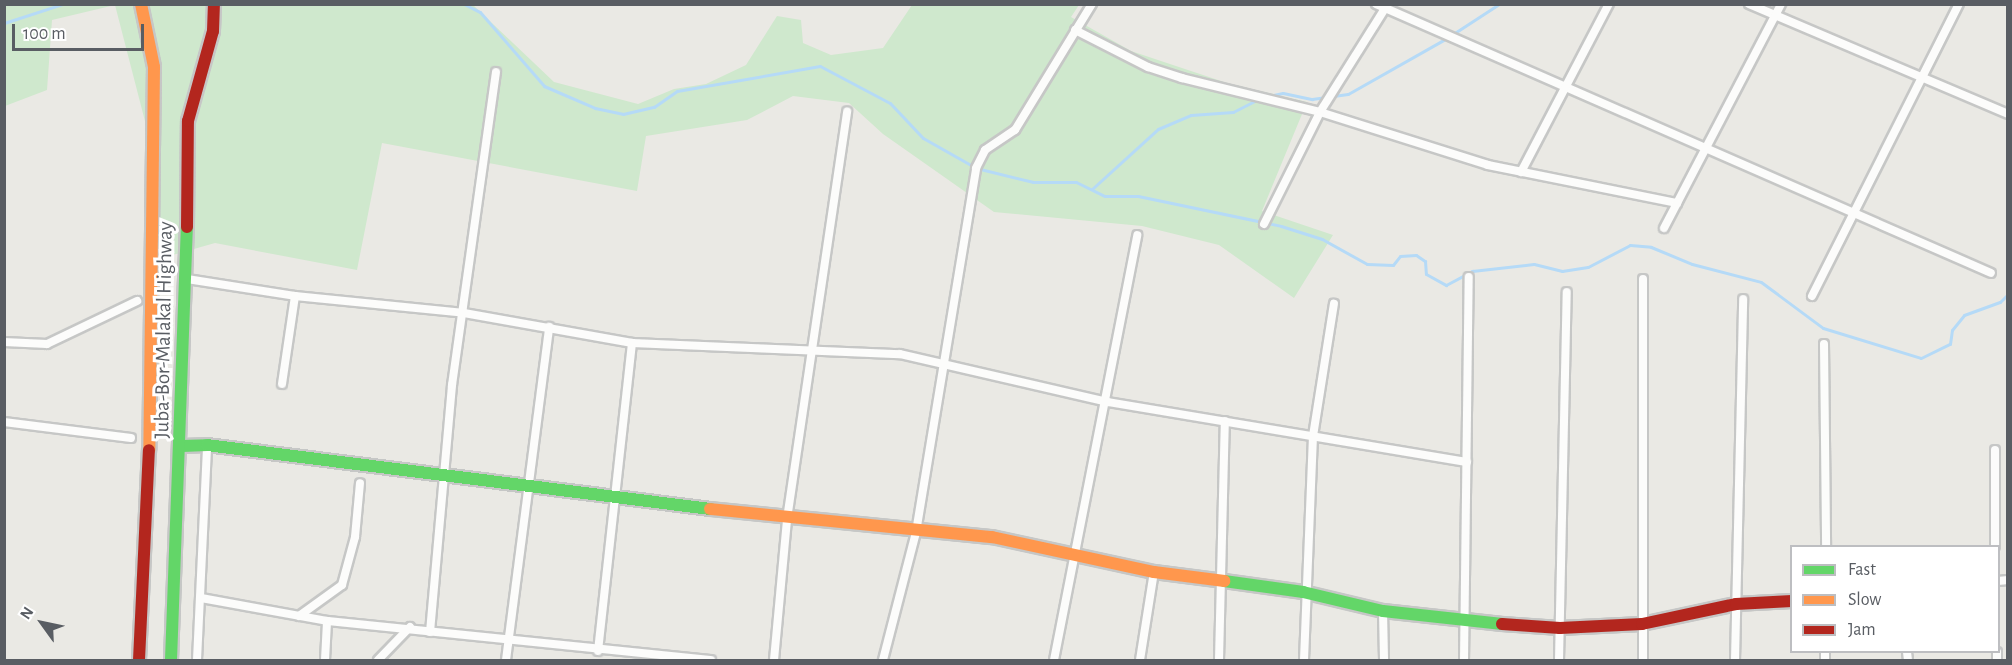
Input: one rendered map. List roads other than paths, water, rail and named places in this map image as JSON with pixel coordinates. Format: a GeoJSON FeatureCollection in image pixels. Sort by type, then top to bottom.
{"type":"FeatureCollection","features":[{"type":"Feature","properties":{"kind":"main road","name":"Juba-Bor-Malakal Highway"},"geometry":{"type":"LineString","coordinates":[[171,660],[182,446],[187,279],[188,121],[213,31],[214,4]]}},
{"type":"Feature","properties":{"kind":"main road","name":"Juba-Bor-Malakal Highway"},"geometry":{"type":"LineString","coordinates":[[139,660],[147,534],[155,141],[154,67],[141,7]]}},
{"type":"Feature","properties":{"kind":"main road"},"geometry":{"type":"LineString","coordinates":[[182,446],[207,444],[787,519],[992,537],[1154,572],[1221,584],[1303,592],[1383,611],[1463,622],[1560,628],[1642,624],[1736,604],[1790,601]]}},
{"type":"Feature","properties":{"kind":"street"},"geometry":{"type":"LineString","coordinates":[[883,660],[916,532],[947,362],[976,168],[985,150],[1016,130],[1092,4]]}},
{"type":"Feature","properties":{"kind":"street"},"geometry":{"type":"LineString","coordinates":[[1521,172],[1609,4]]}},
{"type":"Feature","properties":{"kind":"street"},"geometry":{"type":"LineString","coordinates":[[1749,4],[1776,14],[1922,81],[2007,114]]}},
{"type":"Feature","properties":{"kind":"street"},"geometry":{"type":"LineString","coordinates":[[1664,228],[1781,4]]}},
{"type":"Feature","properties":{"kind":"street"},"geometry":{"type":"LineString","coordinates":[[1812,296],[1959,4]]}},
{"type":"Feature","properties":{"kind":"street"},"geometry":{"type":"LineString","coordinates":[[1264,224],[1320,112],[1383,6],[1991,273]]}},
{"type":"Feature","properties":{"kind":"street"},"geometry":{"type":"LineString","coordinates":[[1075,30],[1148,67],[1320,112],[1521,172],[1677,203]]}},
{"type":"Feature","properties":{"kind":"street"},"geometry":{"type":"LineString","coordinates":[[430,632],[442,476],[496,72]]}},
{"type":"Feature","properties":{"kind":"street"},"geometry":{"type":"LineString","coordinates":[[774,660],[787,519],[810,349],[847,111]]}},
{"type":"Feature","properties":{"kind":"street"},"geometry":{"type":"LineString","coordinates":[[1054,660],[1074,553],[1108,402],[1137,235]]}},
{"type":"Feature","properties":{"kind":"street"},"geometry":{"type":"LineString","coordinates":[[1464,660],[1469,277]]}},
{"type":"Feature","properties":{"kind":"street"},"geometry":{"type":"LineString","coordinates":[[187,279],[295,296],[464,313],[632,344],[743,351],[810,349],[900,354],[947,362],[1108,402],[1467,462]]}},
{"type":"Feature","properties":{"kind":"street"},"geometry":{"type":"LineString","coordinates":[[1643,279],[1643,660]]}},
{"type":"Feature","properties":{"kind":"street"},"geometry":{"type":"LineString","coordinates":[[1559,660],[1566,292]]}},
{"type":"Feature","properties":{"kind":"street"},"geometry":{"type":"LineString","coordinates":[[282,384],[295,296]]}},
{"type":"Feature","properties":{"kind":"street"},"geometry":{"type":"LineString","coordinates":[[1735,660],[1743,299]]}},
{"type":"Feature","properties":{"kind":"street"},"geometry":{"type":"LineString","coordinates":[[4,342],[47,344],[137,301]]}},
{"type":"Feature","properties":{"kind":"street"},"geometry":{"type":"LineString","coordinates":[[1304,660],[1303,592],[1313,436],[1334,304]]}},
{"type":"Feature","properties":{"kind":"street"},"geometry":{"type":"LineString","coordinates":[[506,660],[506,640],[531,487],[549,327]]}},
{"type":"Feature","properties":{"kind":"street"},"geometry":{"type":"LineString","coordinates":[[598,651],[632,344]]}},
{"type":"Feature","properties":{"kind":"street"},"geometry":{"type":"LineString","coordinates":[[1824,344],[1826,545]]}},
{"type":"Feature","properties":{"kind":"street"},"geometry":{"type":"LineString","coordinates":[[4,422],[131,438]]}},
{"type":"Feature","properties":{"kind":"street"},"geometry":{"type":"LineString","coordinates":[[1219,660],[1225,422]]}},
{"type":"Feature","properties":{"kind":"street"},"geometry":{"type":"LineString","coordinates":[[197,660],[207,444]]}},
{"type":"Feature","properties":{"kind":"street"},"geometry":{"type":"LineString","coordinates":[[1995,450],[1995,545]]}},
{"type":"Feature","properties":{"kind":"street"},"geometry":{"type":"LineString","coordinates":[[299,616],[342,585],[355,537],[360,483]]}},
{"type":"Feature","properties":{"kind":"street"},"geometry":{"type":"LineString","coordinates":[[1140,660],[1154,572]]}},
{"type":"Feature","properties":{"kind":"street"},"geometry":{"type":"LineString","coordinates":[[201,598],[327,621],[410,627],[430,632],[506,640],[589,656],[598,651],[711,660]]}},
{"type":"Feature","properties":{"kind":"street"},"geometry":{"type":"LineString","coordinates":[[1383,611],[1384,660]]}},
{"type":"Feature","properties":{"kind":"street"},"geometry":{"type":"LineString","coordinates":[[325,660],[327,621]]}},
{"type":"Feature","properties":{"kind":"street"},"geometry":{"type":"LineString","coordinates":[[378,660],[410,627]]}},
{"type":"Feature","properties":{"kind":"waterway"},"geometry":{"type":"LineString","coordinates":[[4,23],[63,4]]}},
{"type":"Feature","properties":{"kind":"waterway"},"geometry":{"type":"LineString","coordinates":[[464,4],[480,12],[544,86],[595,108],[623,114],[654,107],[677,91],[820,66],[890,103],[923,138],[976,168],[1033,182],[1076,182],[1105,196],[1138,196],[1281,226],[1322,239],[1367,264],[1393,265],[1400,256],[1416,255],[1425,261],[1426,274],[1446,285],[1472,271],[1534,264],[1562,271],[1588,267],[1630,245],[1651,247],[1692,264],[1761,282],[1823,328],[1921,358],[1950,344],[1952,330],[1964,315],[2000,302],[2008,294]]}},
{"type":"Feature","properties":{"kind":"waterway"},"geometry":{"type":"LineString","coordinates":[[1453,34],[1499,4]]}},
{"type":"Feature","properties":{"kind":"waterway"},"geometry":{"type":"LineString","coordinates":[[1269,96],[1283,93],[1312,99],[1348,94],[1447,38]]}},
{"type":"Feature","properties":{"kind":"waterway"},"geometry":{"type":"LineString","coordinates":[[1092,189],[1158,129],[1191,115],[1233,112],[1257,100]]}}]}
